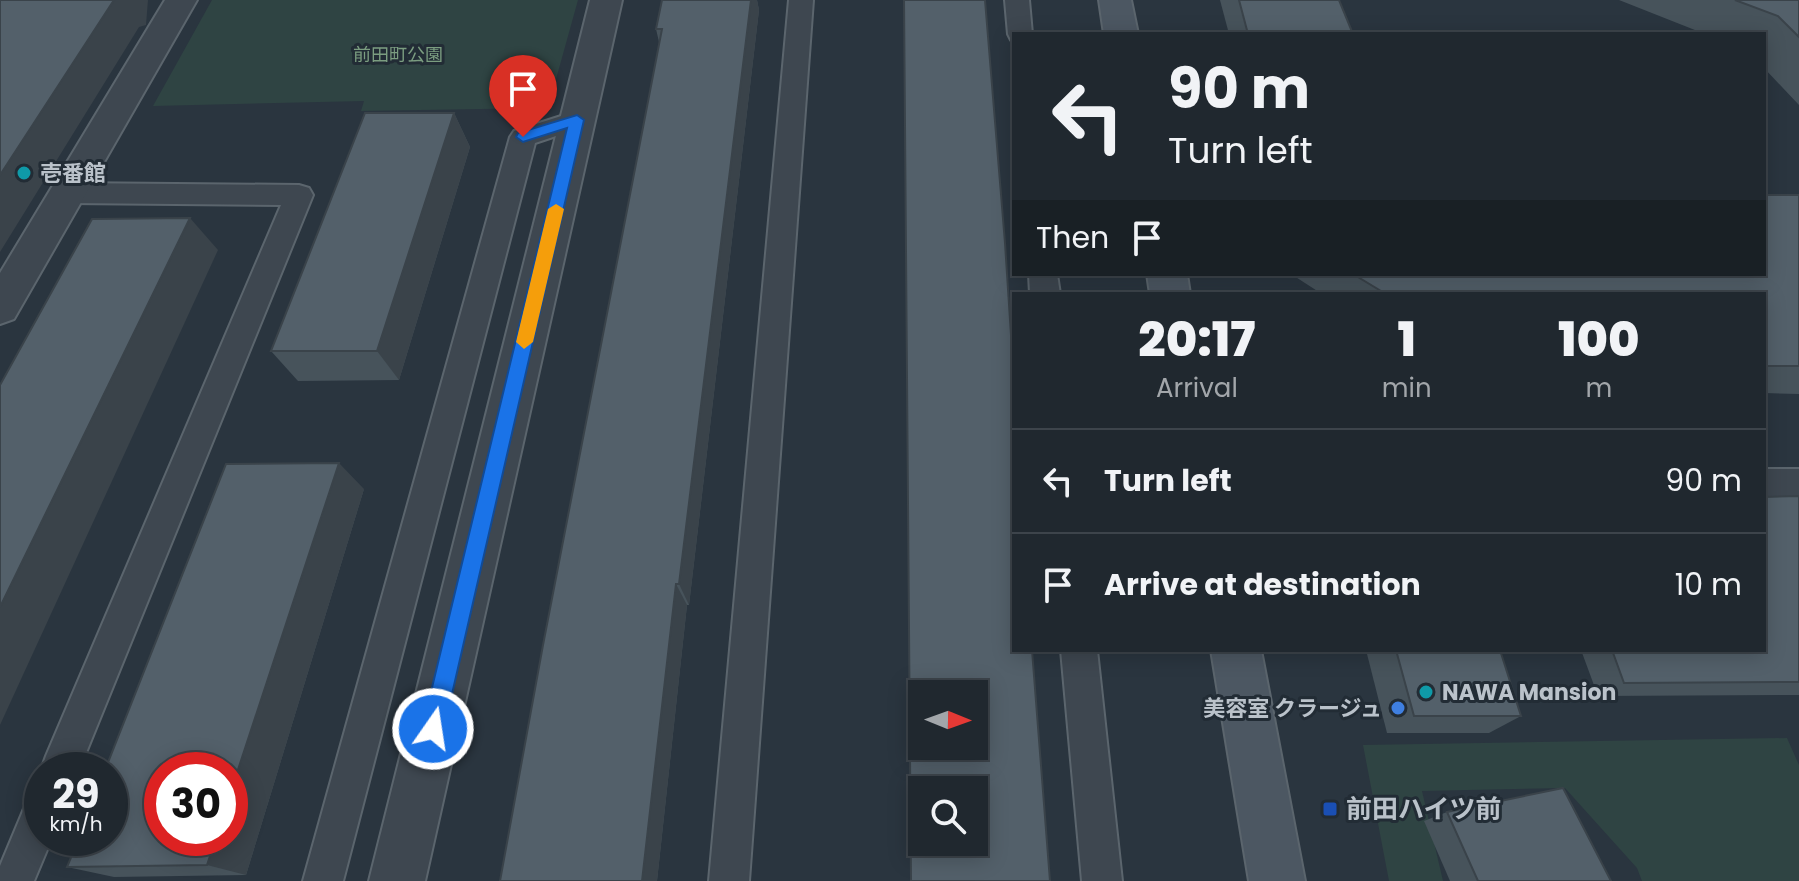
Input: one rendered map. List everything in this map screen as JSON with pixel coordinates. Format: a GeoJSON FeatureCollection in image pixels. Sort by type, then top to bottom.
{"type":"FeatureCollection","features":[{"type":"Feature","properties":{"kind":"main road"},"geometry":{"type":"LineString","coordinates":[[1115,0],[1121,32]]}},
{"type":"Feature","properties":{"kind":"main road"},"geometry":{"type":"LineString","coordinates":[[1236,652],[1277,881]]}},
{"type":"Feature","properties":{"kind":"street"},"geometry":{"type":"LineString","coordinates":[[0,308],[181,0]]}},
{"type":"Feature","properties":{"kind":"street"},"geometry":{"type":"LineString","coordinates":[[397,881],[606,0]]}},
{"type":"Feature","properties":{"kind":"street"},"geometry":{"type":"LineString","coordinates":[[1766,489],[1799,489]]}},
{"type":"Feature","properties":{"kind":"lane"},"geometry":{"type":"LineString","coordinates":[[729,881],[801,0]]}},
{"type":"Feature","properties":{"kind":"lane"},"geometry":{"type":"LineString","coordinates":[[1017,0],[1020,32]]}},
{"type":"Feature","properties":{"kind":"lane"},"geometry":{"type":"LineString","coordinates":[[323,881],[523,137],[577,120]]}},
{"type":"Feature","properties":{"kind":"lane"},"geometry":{"type":"LineString","coordinates":[[67,752],[299,195],[68,193]]}},
{"type":"Feature","properties":{"kind":"lane"},"geometry":{"type":"LineString","coordinates":[[1079,652],[1102,881]]}},
{"type":"Feature","properties":{"kind":"lane"},"geometry":{"type":"LineString","coordinates":[[14,881],[24,856]]}},
{"type":"Feature","properties":{"kind":"green space","name":"前田町公園"},"geometry":{"type":"Polygon","coordinates":[[[212,0],[578,0],[548,108],[361,111],[364,101],[153,106],[212,0]]]}},
{"type":"Feature","properties":{"kind":"green space"},"geometry":{"type":"Polygon","coordinates":[[[1787,738],[1799,765],[1799,881],[1642,881],[1637,868],[1565,788],[1422,791],[1443,881],[1389,881],[1363,745],[1787,738]]]}},
{"type":"Feature","properties":{"kind":"building"},"geometry":{"type":"Polygon","coordinates":[[[0,0],[114,0],[0,175],[0,0]]]}},
{"type":"Feature","properties":{"kind":"building"},"geometry":{"type":"Polygon","coordinates":[[[662,0],[751,0],[679,584],[676,584],[642,881],[500,881],[662,29],[656,29],[662,0]]]}},
{"type":"Feature","properties":{"kind":"building"},"geometry":{"type":"Polygon","coordinates":[[[904,0],[985,0],[1012,350],[1012,652],[1032,652],[1050,881],[911,881],[911,856],[988,856],[988,776],[910,776],[910,760],[988,760],[988,680],[909,680],[904,0]]]}},
{"type":"Feature","properties":{"kind":"building"},"geometry":{"type":"Polygon","coordinates":[[[1239,0],[1339,0],[1352,32],[1247,32],[1239,0]]]}},
{"type":"Feature","properties":{"kind":"building"},"geometry":{"type":"Polygon","coordinates":[[[1735,0],[1799,0],[1799,37],[1778,16],[1735,0]]]}},
{"type":"Feature","properties":{"kind":"building"},"geometry":{"type":"Polygon","coordinates":[[[365,113],[454,113],[377,351],[271,351],[365,113]]]}},
{"type":"Feature","properties":{"kind":"building"},"geometry":{"type":"Polygon","coordinates":[[[1766,195],[1799,195],[1799,366],[1766,366],[1766,292],[1383,292],[1356,276],[1766,276],[1766,195]]]}},
{"type":"Feature","properties":{"kind":"building"},"geometry":{"type":"Polygon","coordinates":[[[190,218],[0,607],[0,385],[92,219],[190,218]]]}},
{"type":"Feature","properties":{"kind":"building"},"geometry":{"type":"Polygon","coordinates":[[[339,463],[244,752],[144,752],[144,856],[210,856],[207,865],[67,867],[72,856],[128,856],[128,752],[112,752],[226,464],[339,463]]]}},
{"type":"Feature","properties":{"kind":"building"},"geometry":{"type":"Polygon","coordinates":[[[1799,496],[1799,682],[1624,683],[1613,652],[1766,652],[1766,497],[1799,496]]]}},
{"type":"Feature","properties":{"kind":"building"},"geometry":{"type":"Polygon","coordinates":[[[1397,652],[1501,652],[1521,716],[1414,716],[1397,652]]]}},
{"type":"Feature","properties":{"kind":"building"},"geometry":{"type":"Polygon","coordinates":[[[1563,788],[1611,881],[1478,881],[1447,812],[1563,788]]]}},
{"type":"Feature","properties":{"kind":"slow traffic"},"geometry":{"type":"LineString","coordinates":[[524,342],[556,209]]}},
{"type":"Feature","properties":{"kind":"place","name":"壱番館"},"geometry":{"type":"Point","coordinates":[24,173]}},
{"type":"Feature","properties":{"kind":"place","name":"NAWA Mansion"},"geometry":{"type":"Point","coordinates":[1426,692]}},
{"type":"Feature","properties":{"kind":"place","name":"美容室 クラージュ"},"geometry":{"type":"Point","coordinates":[1398,708]}},
{"type":"Feature","properties":{"kind":"place","name":"前田ハイツ前"},"geometry":{"type":"Point","coordinates":[1330,809]}},
{"type":"Feature","properties":{"kind":"route"},"geometry":{"type":"LineString","coordinates":[[433,729],[577,120],[523,137]]}}]}
